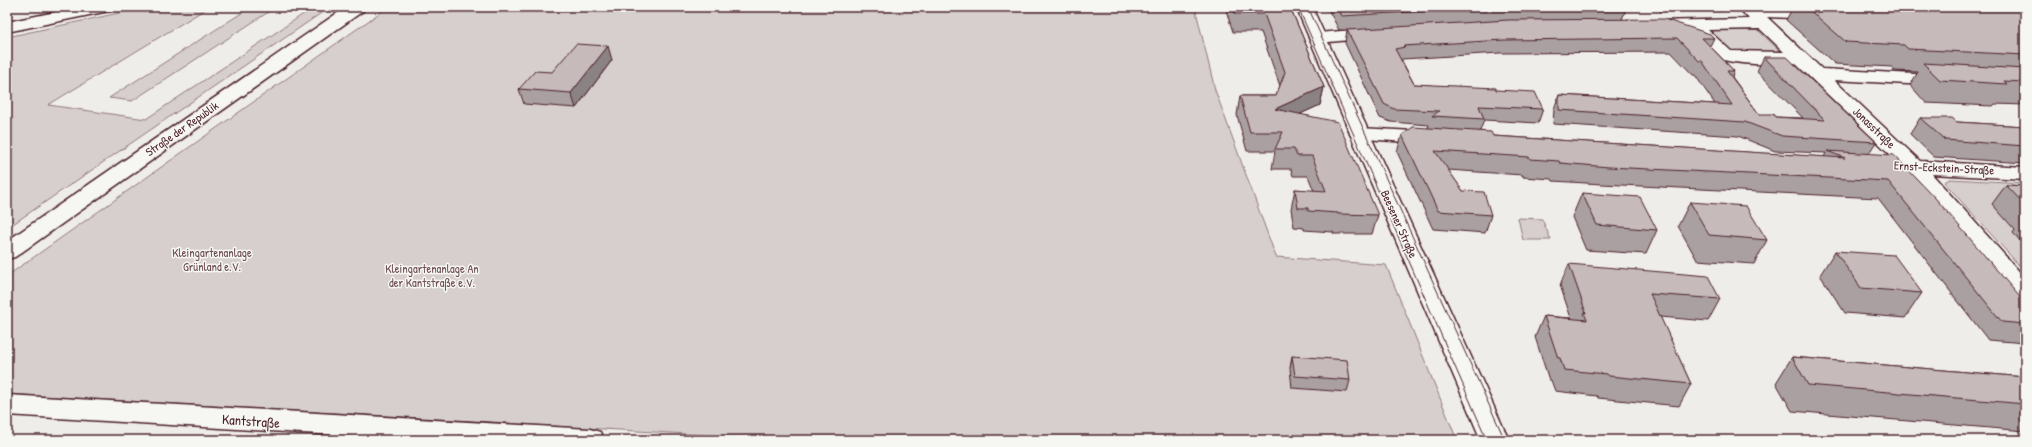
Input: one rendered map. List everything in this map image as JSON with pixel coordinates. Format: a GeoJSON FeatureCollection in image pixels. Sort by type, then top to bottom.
{"type":"FeatureCollection","features":[{"type":"Feature","properties":{"kind":"street"},"geometry":{"type":"LineString","coordinates":[[7,27],[104,7]]}},
{"type":"Feature","properties":{"kind":"street","name":"Straße der Republik"},"geometry":{"type":"LineString","coordinates":[[7,252],[357,7]]}},
{"type":"Feature","properties":{"kind":"street","name":"Beesener Straße"},"geometry":{"type":"LineString","coordinates":[[1304,7],[1496,440]]}},
{"type":"Feature","properties":{"kind":"street"},"geometry":{"type":"LineString","coordinates":[[1640,26],[1693,26],[1754,15],[1838,15]]}},
{"type":"Feature","properties":{"kind":"street","name":"Jonasstraße"},"geometry":{"type":"LineString","coordinates":[[1754,15],[1914,166],[2025,293]]}},
{"type":"Feature","properties":{"kind":"street"},"geometry":{"type":"LineString","coordinates":[[1693,26],[1725,55],[1735,57],[1800,58]]}},
{"type":"Feature","properties":{"kind":"street"},"geometry":{"type":"LineString","coordinates":[[1318,38],[1395,32]]}},
{"type":"Feature","properties":{"kind":"street"},"geometry":{"type":"LineString","coordinates":[[1817,74],[1963,81]]}},
{"type":"Feature","properties":{"kind":"street"},"geometry":{"type":"LineString","coordinates":[[1360,134],[1448,139]]}},
{"type":"Feature","properties":{"kind":"street","name":"Ernst-Eckstein-Straße"},"geometry":{"type":"LineString","coordinates":[[1853,163],[2025,173]]}},
{"type":"Feature","properties":{"kind":"street","name":"Kantstraße"},"geometry":{"type":"LineString","coordinates":[[7,405],[590,440]]}},
{"type":"Feature","properties":{"kind":"green space"},"geometry":{"type":"Polygon","coordinates":[[[147,7],[209,7],[48,105],[146,119],[314,7],[330,7],[13,224],[7,223],[7,37],[147,7]]]}},
{"type":"Feature","properties":{"kind":"green space"},"geometry":{"type":"Polygon","coordinates":[[[251,7],[276,7],[132,101],[109,98],[251,7]]]}},
{"type":"Feature","properties":{"kind":"green space"},"geometry":{"type":"Polygon","coordinates":[[[388,7],[1195,7],[1215,90],[1276,257],[1386,265],[1457,440],[790,440],[7,394],[7,276],[388,7]]]}},
{"type":"Feature","properties":{"kind":"green space"},"geometry":{"type":"Polygon","coordinates":[[[1704,29],[1759,31],[1782,53],[1731,54],[1704,29]]]}},
{"type":"Feature","properties":{"kind":"green space"},"geometry":{"type":"Polygon","coordinates":[[[1950,179],[2025,183],[2025,272],[1944,182],[1950,179]]]}},
{"type":"Feature","properties":{"kind":"green space"},"geometry":{"type":"Polygon","coordinates":[[[1518,218],[1542,219],[1551,240],[1523,240],[1518,218]]]}},
{"type":"Feature","properties":{"kind":"building"},"geometry":{"type":"Polygon","coordinates":[[[1233,7],[1290,7],[1324,87],[1275,109],[1338,122],[1378,215],[1338,214],[1308,211],[1308,208],[1298,208],[1295,189],[1326,191],[1312,156],[1297,156],[1294,149],[1275,149],[1283,132],[1250,132],[1240,96],[1276,96],[1285,72],[1264,14],[1235,14],[1233,7]]]}},
{"type":"Feature","properties":{"kind":"building"},"geometry":{"type":"Polygon","coordinates":[[[1337,7],[1498,7],[1341,16],[1337,7]]]}},
{"type":"Feature","properties":{"kind":"building"},"geometry":{"type":"Polygon","coordinates":[[[1806,7],[2025,7],[2025,55],[1908,49],[1904,45],[1846,42],[1806,7]]]}},
{"type":"Feature","properties":{"kind":"building"},"geometry":{"type":"Polygon","coordinates":[[[1664,19],[1710,34],[1714,38],[1702,38],[1734,71],[1727,71],[1759,114],[1773,114],[1775,117],[1825,120],[1764,57],[1787,57],[1876,142],[1782,136],[1745,122],[1559,110],[1559,95],[1732,105],[1702,61],[1699,61],[1677,38],[1504,40],[1403,46],[1405,47],[1395,49],[1414,84],[1496,88],[1496,90],[1535,92],[1543,109],[1479,106],[1484,119],[1432,116],[1439,111],[1394,109],[1384,104],[1347,30],[1508,20],[1664,19]]]}},
{"type":"Feature","properties":{"kind":"building"},"geometry":{"type":"Polygon","coordinates":[[[576,44],[608,46],[571,93],[519,89],[535,71],[552,72],[576,44]]]}},
{"type":"Feature","properties":{"kind":"building"},"geometry":{"type":"Polygon","coordinates":[[[1923,63],[2025,69],[2025,82],[2004,81],[2007,84],[1940,80],[1923,63]]]}},
{"type":"Feature","properties":{"kind":"building"},"geometry":{"type":"Polygon","coordinates":[[[1920,118],[1952,118],[1957,122],[2025,126],[2025,146],[1945,140],[1920,118]]]}},
{"type":"Feature","properties":{"kind":"building"},"geometry":{"type":"Polygon","coordinates":[[[1413,127],[1491,132],[1493,136],[1845,158],[1827,151],[1894,155],[1937,200],[2025,303],[2025,324],[2002,322],[1888,181],[1609,167],[1560,163],[1559,161],[1530,159],[1529,157],[1435,151],[1463,191],[1484,192],[1491,215],[1438,211],[1402,135],[1413,127]]]}},
{"type":"Feature","properties":{"kind":"building"},"geometry":{"type":"Polygon","coordinates":[[[2006,185],[2025,186],[2025,205],[2006,185]]]}},
{"type":"Feature","properties":{"kind":"building"},"geometry":{"type":"Polygon","coordinates":[[[1582,193],[1640,197],[1657,230],[1597,225],[1582,193]]]}},
{"type":"Feature","properties":{"kind":"building"},"geometry":{"type":"Polygon","coordinates":[[[1690,202],[1746,206],[1767,240],[1709,235],[1690,202]]]}},
{"type":"Feature","properties":{"kind":"building"},"geometry":{"type":"Polygon","coordinates":[[[1835,251],[1894,255],[1922,293],[1861,288],[1835,251]]]}},
{"type":"Feature","properties":{"kind":"building"},"geometry":{"type":"Polygon","coordinates":[[[1569,264],[1708,276],[1720,299],[1650,294],[1691,384],[1564,370],[1560,358],[1558,358],[1544,316],[1587,320],[1569,264]]]}},
{"type":"Feature","properties":{"kind":"building"},"geometry":{"type":"Polygon","coordinates":[[[1292,356],[1347,360],[1350,380],[1295,376],[1292,356]]]}},
{"type":"Feature","properties":{"kind":"building"},"geometry":{"type":"Polygon","coordinates":[[[1792,357],[2025,377],[2025,404],[1808,385],[1792,357]]]}},
{"type":"Feature","properties":{"kind":"building"},"geometry":{"type":"Polygon","coordinates":[[[459,436],[512,440],[457,440],[459,436]]]}},
{"type":"Feature","properties":{"kind":"tram line"},"geometry":{"type":"LineString","coordinates":[[1298,7],[1487,440]]}},
{"type":"Feature","properties":{"kind":"tram line"},"geometry":{"type":"LineString","coordinates":[[1308,7],[1505,440]]}},
{"type":"Feature","properties":{"kind":"park label","name":"Kleingartenanlage Grünland e.V."},"geometry":{"type":"Point","coordinates":[212,260]}},
{"type":"Feature","properties":{"kind":"park label","name":"Kleingartenanlage An der Kantstraße e.V."},"geometry":{"type":"Point","coordinates":[432,276]}}]}
